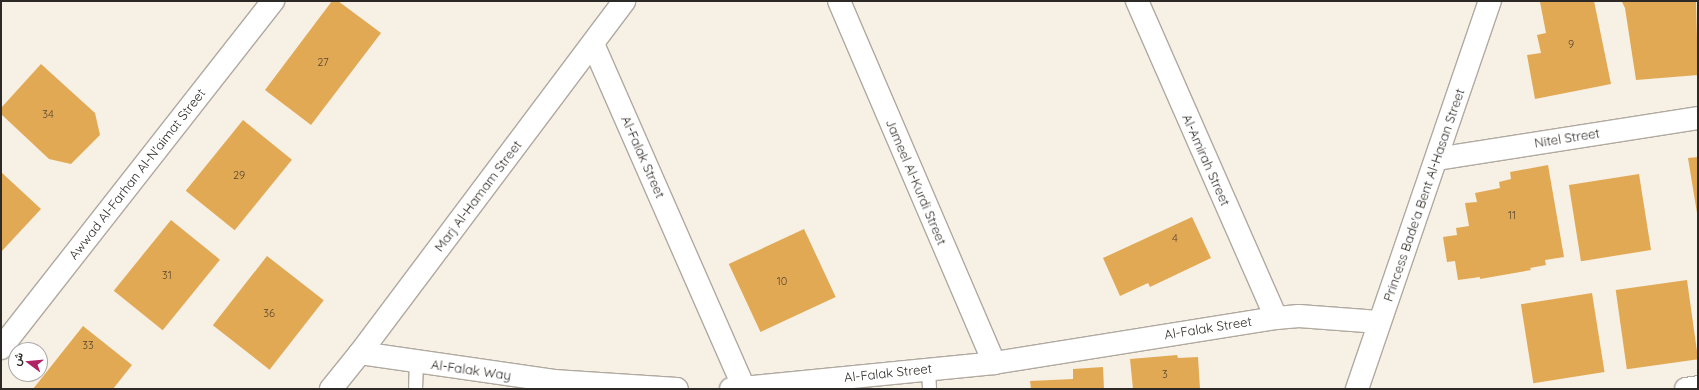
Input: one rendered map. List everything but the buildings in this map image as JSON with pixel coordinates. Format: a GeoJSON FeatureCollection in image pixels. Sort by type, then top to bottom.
{"type":"FeatureCollection","features":[{"type":"Feature","properties":{"kind":"street","name":"Awwad Al-Farhan Al-N'aimat Street"},"geometry":{"type":"LineString","coordinates":[[1,348],[272,1]]}},
{"type":"Feature","properties":{"kind":"street","name":"Marj Al-Hamam Street"},"geometry":{"type":"LineString","coordinates":[[331,389],[360,353],[624,1]]}},
{"type":"Feature","properties":{"kind":"street","name":"Jameel Al-Kurdi Street"},"geometry":{"type":"LineString","coordinates":[[839,1],[994,363]]}},
{"type":"Feature","properties":{"kind":"street","name":"Al-Amirah Street"},"geometry":{"type":"LineString","coordinates":[[1137,1],[1276,318]]}},
{"type":"Feature","properties":{"kind":"street","name":"Princess Bade'a Bent Al-Hasan Street"},"geometry":{"type":"LineString","coordinates":[[1357,389],[1490,1]]}},
{"type":"Feature","properties":{"kind":"street","name":"Al-Falak Street"},"geometry":{"type":"LineString","coordinates":[[593,44],[738,388],[928,379],[994,363],[1276,318],[1300,316],[1379,322]]}},
{"type":"Feature","properties":{"kind":"street","name":"Nitel Street"},"geometry":{"type":"LineString","coordinates":[[1437,159],[1698,118]]}},
{"type":"Feature","properties":{"kind":"street","name":"Al-Falak Way"},"geometry":{"type":"LineString","coordinates":[[360,353],[554,385],[677,389]]}},
{"type":"Feature","properties":{"kind":"street"},"geometry":{"type":"LineString","coordinates":[[1686,389],[1698,387]]}},
{"type":"Feature","properties":{"kind":"lane"},"geometry":{"type":"LineString","coordinates":[[415,389],[416,363]]}}]}
